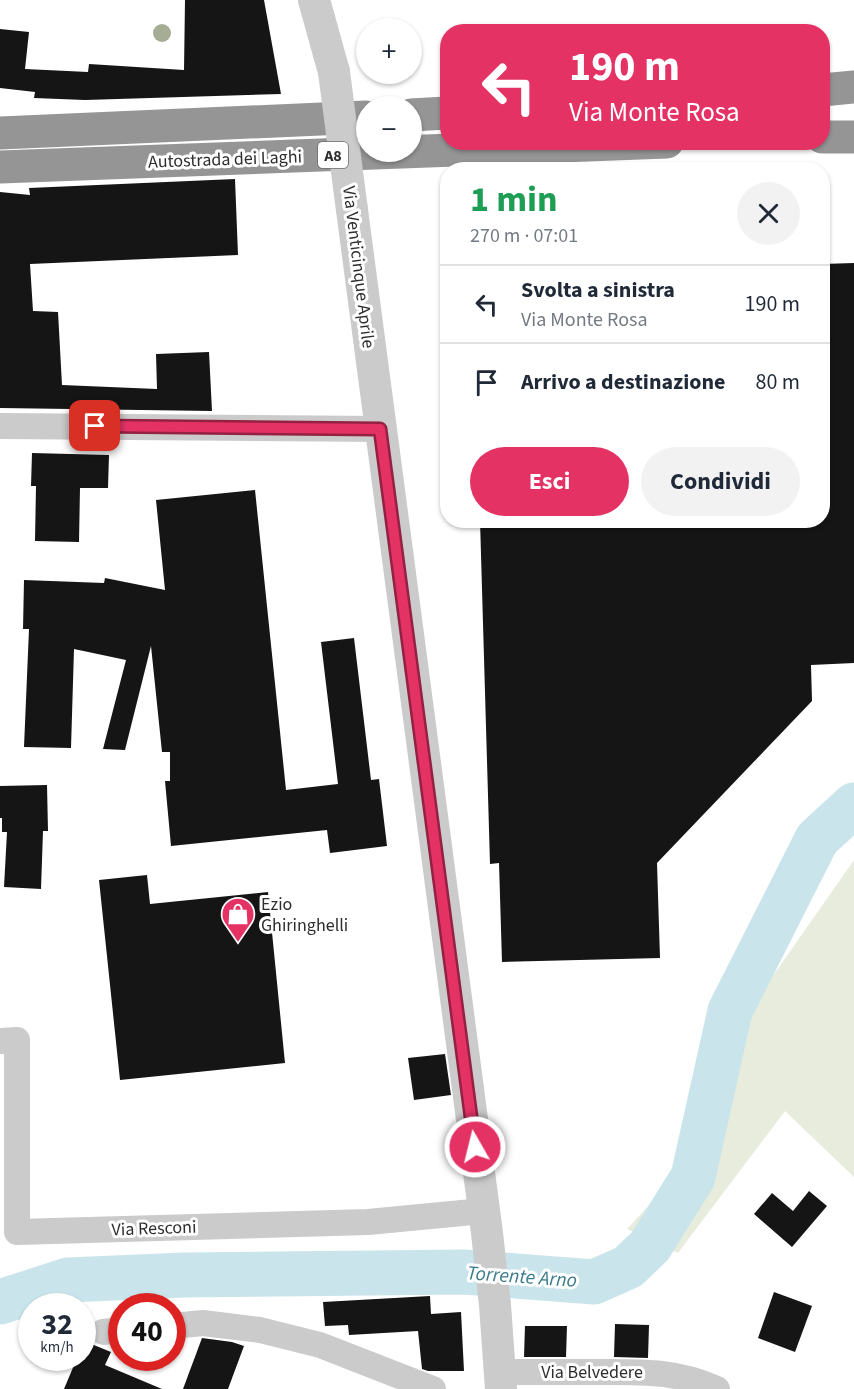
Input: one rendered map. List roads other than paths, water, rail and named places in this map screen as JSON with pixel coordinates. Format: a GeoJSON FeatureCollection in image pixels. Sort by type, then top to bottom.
{"type":"FeatureCollection","features":[{"type":"Feature","properties":{"kind":"highway"},"geometry":{"type":"LineString","coordinates":[[830,89],[854,87]]}},
{"type":"Feature","properties":{"kind":"highway"},"geometry":{"type":"LineString","coordinates":[[830,101],[854,100]]}},
{"type":"Feature","properties":{"kind":"highway"},"geometry":{"type":"LineString","coordinates":[[422,114],[440,113]]}},
{"type":"Feature","properties":{"kind":"highway","name":"Autostrada dei Laghi"},"geometry":{"type":"LineString","coordinates":[[0,133],[356,117]]}},
{"type":"Feature","properties":{"kind":"highway"},"geometry":{"type":"LineString","coordinates":[[830,137],[854,136]]}},
{"type":"Feature","properties":{"kind":"highway","name":"Autostrada dei Laghi"},"geometry":{"type":"LineString","coordinates":[[0,167],[454,150]]}},
{"type":"Feature","properties":{"kind":"street","name":"Via Venticinque Aprile"},"geometry":{"type":"LineString","coordinates":[[314,0],[334,72],[485,1222],[501,1381]]}},
{"type":"Feature","properties":{"kind":"street"},"geometry":{"type":"LineString","coordinates":[[0,426],[380,429]]}},
{"type":"Feature","properties":{"kind":"street","name":"Via Resconi"},"geometry":{"type":"LineString","coordinates":[[8,1040],[17,1232],[368,1222],[485,1222]]}},
{"type":"Feature","properties":{"kind":"street"},"geometry":{"type":"LineString","coordinates":[[186,1325],[202,1323],[260,1330],[320,1345],[433,1389]]}},
{"type":"Feature","properties":{"kind":"street","name":"Via Belvedere"},"geometry":{"type":"LineString","coordinates":[[501,1381],[650,1372],[678,1376],[717,1389]]}},
{"type":"Feature","properties":{"kind":"waterway","name":"Torrente Arno"},"geometry":{"type":"LineString","coordinates":[[0,1302],[68,1280],[184,1275],[464,1272],[594,1282],[628,1267],[650,1246],[693,1177],[730,1011],[817,839],[854,805]]}},
{"type":"Feature","properties":{"kind":"place","name":"Ezio Ghiringhelli"},"geometry":{"type":"Point","coordinates":[238,943]}}]}
